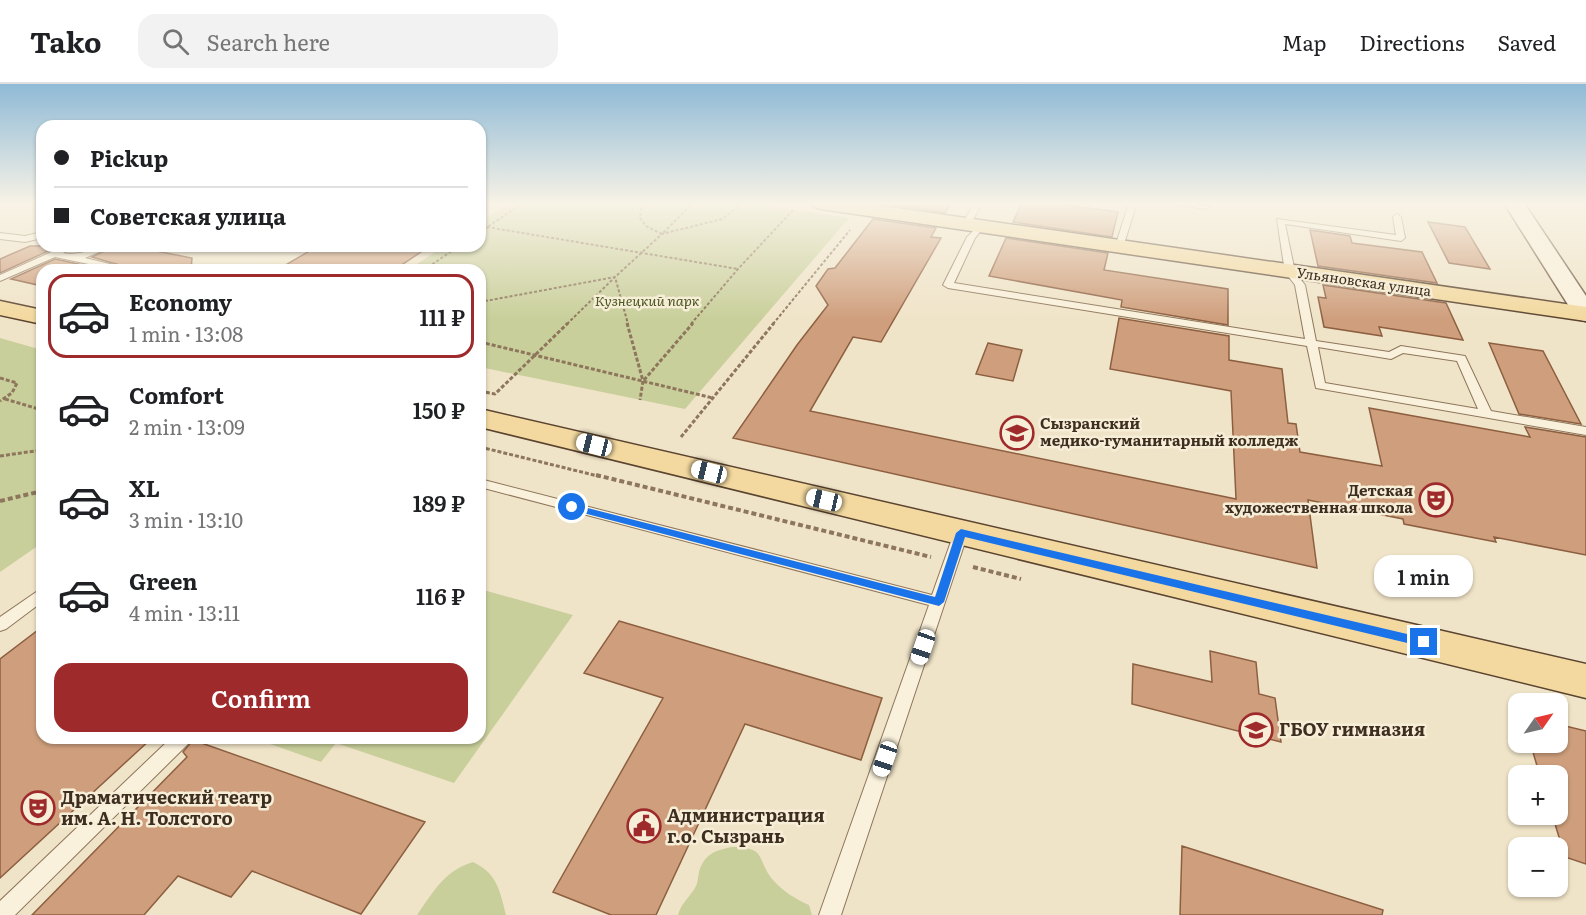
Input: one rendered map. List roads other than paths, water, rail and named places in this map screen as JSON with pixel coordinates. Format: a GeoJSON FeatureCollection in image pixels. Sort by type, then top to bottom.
{"type":"FeatureCollection","features":[{"type":"Feature","properties":{"kind":"main road","name":"Ульяновская улица"},"geometry":{"type":"LineString","coordinates":[[1083,242],[1586,314]]}},
{"type":"Feature","properties":{"kind":"main road"},"geometry":{"type":"LineString","coordinates":[[1539,242],[1586,314]]}},
{"type":"Feature","properties":{"kind":"main road"},"geometry":{"type":"LineString","coordinates":[[0,308],[36,316]]}},
{"type":"Feature","properties":{"kind":"main road"},"geometry":{"type":"LineString","coordinates":[[486,438],[957,548],[1586,681]]}},
{"type":"Feature","properties":{"kind":"lane"},"geometry":{"type":"LineString","coordinates":[[969,242],[948,285],[1391,356],[1401,349],[1461,358],[1486,414]]}},
{"type":"Feature","properties":{"kind":"lane"},"geometry":{"type":"LineString","coordinates":[[1119,247],[1121,242]]}},
{"type":"Feature","properties":{"kind":"lane"},"geometry":{"type":"LineString","coordinates":[[1284,242],[1290,272],[1300,285],[1320,386],[1586,431]]}},
{"type":"Feature","properties":{"kind":"lane"},"geometry":{"type":"LineString","coordinates":[[0,279],[58,252]]}},
{"type":"Feature","properties":{"kind":"lane"},"geometry":{"type":"LineString","coordinates":[[73,258],[91,252]]}},
{"type":"Feature","properties":{"kind":"lane"},"geometry":{"type":"LineString","coordinates":[[54,254],[102,264]]}},
{"type":"Feature","properties":{"kind":"lane"},"geometry":{"type":"LineString","coordinates":[[486,485],[939,602]]}},
{"type":"Feature","properties":{"kind":"lane"},"geometry":{"type":"LineString","coordinates":[[830,915],[957,548]]}},
{"type":"Feature","properties":{"kind":"lane"},"geometry":{"type":"LineString","coordinates":[[0,625],[36,598]]}},
{"type":"Feature","properties":{"kind":"lane"},"geometry":{"type":"LineString","coordinates":[[0,915],[177,744]]}},
{"type":"Feature","properties":{"kind":"place","name":"Сызранский медико-гуманитарный колледж"},"geometry":{"type":"Point","coordinates":[1017,433]}},
{"type":"Feature","properties":{"kind":"place","name":"Детская художественная школа"},"geometry":{"type":"Point","coordinates":[1436,500]}},
{"type":"Feature","properties":{"kind":"place","name":"ГБОУ гимназия"},"geometry":{"type":"Point","coordinates":[1256,730]}},
{"type":"Feature","properties":{"kind":"place","name":"Драматический театр им. А. Н. Толстого"},"geometry":{"type":"Point","coordinates":[38,808]}},
{"type":"Feature","properties":{"kind":"place","name":"Администрация г.о. Сызрань"},"geometry":{"type":"Point","coordinates":[644,826]}},
{"type":"Feature","properties":{"kind":"park label","name":"Кузнецкий парк"},"geometry":{"type":"Point","coordinates":[647,301]}}]}
